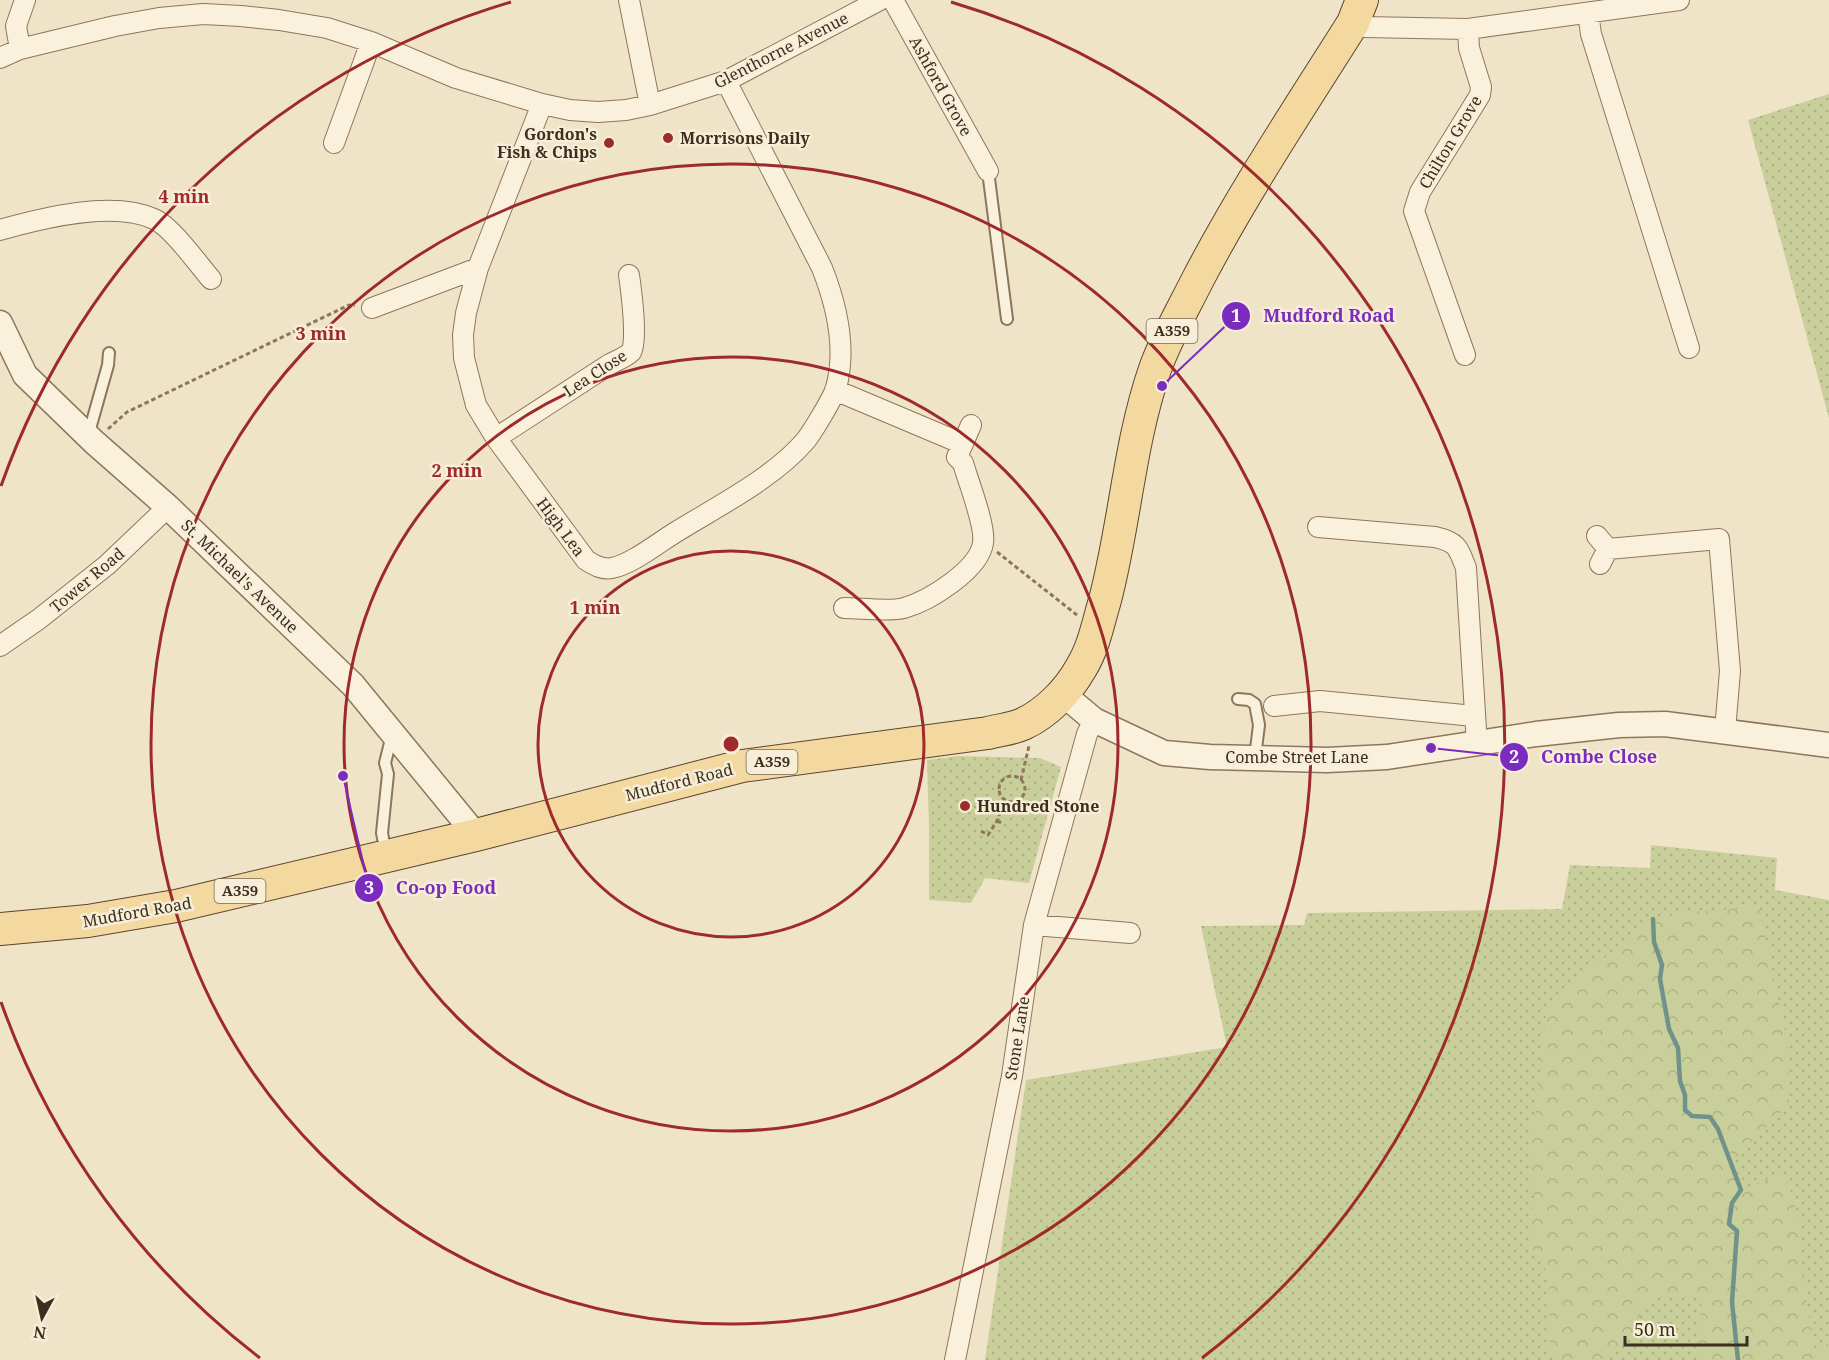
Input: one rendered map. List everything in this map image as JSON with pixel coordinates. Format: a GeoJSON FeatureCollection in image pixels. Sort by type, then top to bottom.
{"type":"FeatureCollection","features":[{"type":"Feature","properties":{"kind":"main road","name":"Mudford Road"},"geometry":{"type":"LineString","coordinates":[[0,929],[88,921],[176,906],[476,835],[742,766],[988,734],[1022,724],[1042,712],[1063,694],[1081,668],[1094,642],[1113,570],[1140,425],[1154,372],[1164,345],[1223,232],[1358,11]]}},
{"type":"Feature","properties":{"kind":"street"},"geometry":{"type":"LineString","coordinates":[[20,49],[16,26],[25,0]]}},
{"type":"Feature","properties":{"kind":"street"},"geometry":{"type":"LineString","coordinates":[[629,0],[650,105]]}},
{"type":"Feature","properties":{"kind":"street","name":"Glenthorne Avenue"},"geometry":{"type":"LineString","coordinates":[[0,58],[20,49],[159,18],[203,14],[279,20],[327,28],[370,42],[456,78],[542,104],[570,110],[598,112],[650,105],[726,81],[880,0]]}},
{"type":"Feature","properties":{"kind":"street","name":"Ashford Grove"},"geometry":{"type":"LineString","coordinates":[[893,0],[988,171]]}},
{"type":"Feature","properties":{"kind":"street"},"geometry":{"type":"LineString","coordinates":[[1358,11],[1364,27],[1467,29],[1679,0]]}},
{"type":"Feature","properties":{"kind":"street"},"geometry":{"type":"LineString","coordinates":[[1588,13],[1591,34],[1689,348]]}},
{"type":"Feature","properties":{"kind":"street","name":"Chilton Grove"},"geometry":{"type":"LineString","coordinates":[[1466,355],[1414,211],[1420,192],[1480,94],[1481,87],[1469,48],[1467,29]]}},
{"type":"Feature","properties":{"kind":"street"},"geometry":{"type":"LineString","coordinates":[[334,143],[370,42]]}},
{"type":"Feature","properties":{"kind":"street","name":"High Lea"},"geometry":{"type":"LineString","coordinates":[[542,104],[478,268],[466,314],[463,335],[464,358],[476,405],[496,438],[586,560],[597,567],[611,568],[653,546],[758,481],[783,462],[807,439],[835,390],[840,330],[834,299],[822,268],[726,81]]}},
{"type":"Feature","properties":{"kind":"street"},"geometry":{"type":"LineString","coordinates":[[0,230],[43,218],[88,211],[130,213],[154,219],[167,228],[211,279]]}},
{"type":"Feature","properties":{"kind":"street"},"geometry":{"type":"LineString","coordinates":[[372,308],[478,268]]}},
{"type":"Feature","properties":{"kind":"street","name":"Lea Close"},"geometry":{"type":"LineString","coordinates":[[496,438],[610,364],[630,354],[634,328],[629,275]]}},
{"type":"Feature","properties":{"kind":"street","name":"St. Michael's Avenue"},"geometry":{"type":"LineString","coordinates":[[0,323],[25,375],[91,439],[168,507],[353,685],[476,835]]}},
{"type":"Feature","properties":{"kind":"street"},"geometry":{"type":"LineString","coordinates":[[835,390],[963,453]]}},
{"type":"Feature","properties":{"kind":"street"},"geometry":{"type":"LineString","coordinates":[[844,608],[902,608],[929,597],[974,563],[984,542],[983,529],[963,453],[971,425]]}},
{"type":"Feature","properties":{"kind":"street","name":"Tower Road"},"geometry":{"type":"LineString","coordinates":[[0,646],[107,566],[168,507]]}},
{"type":"Feature","properties":{"kind":"street"},"geometry":{"type":"LineString","coordinates":[[1318,527],[1435,537],[1450,541],[1460,553],[1466,568],[1477,745]]}},
{"type":"Feature","properties":{"kind":"street"},"geometry":{"type":"LineString","coordinates":[[1602,550],[1719,539],[1730,672],[1725,731]]}},
{"type":"Feature","properties":{"kind":"street","name":"Combe Street Lane"},"geometry":{"type":"LineString","coordinates":[[1063,694],[1094,720],[1164,753],[1210,757],[1327,760],[1387,757],[1477,745],[1536,734],[1619,725],[1665,724],[1829,745]]}},
{"type":"Feature","properties":{"kind":"street"},"geometry":{"type":"LineString","coordinates":[[1274,706],[1320,701],[1474,716]]}},
{"type":"Feature","properties":{"kind":"street","name":"Stone Lane"},"geometry":{"type":"LineString","coordinates":[[955,1360],[1012,1076],[1034,925],[1087,734],[1094,720]]}},
{"type":"Feature","properties":{"kind":"street"},"geometry":{"type":"LineString","coordinates":[[1034,925],[1130,933]]}},
{"type":"Feature","properties":{"kind":"lane"},"geometry":{"type":"LineString","coordinates":[[988,171],[1007,319]]}},
{"type":"Feature","properties":{"kind":"lane"},"geometry":{"type":"LineString","coordinates":[[91,439],[109,353]]}},
{"type":"Feature","properties":{"kind":"lane"},"geometry":{"type":"LineString","coordinates":[[1238,699],[1249,700],[1255,704],[1259,725],[1255,758]]}},
{"type":"Feature","properties":{"kind":"lane"},"geometry":{"type":"LineString","coordinates":[[386,856],[382,833],[388,774],[385,763],[393,734]]}},
{"type":"Feature","properties":{"kind":"path"},"geometry":{"type":"LineString","coordinates":[[91,439],[127,412],[349,305],[372,308]]}},
{"type":"Feature","properties":{"kind":"path"},"geometry":{"type":"LineString","coordinates":[[984,542],[1096,631]]}},
{"type":"Feature","properties":{"kind":"path"},"geometry":{"type":"LineString","coordinates":[[1021,781],[1030,738]]}},
{"type":"Feature","properties":{"kind":"path"},"geometry":{"type":"LineString","coordinates":[[1014,777],[1021,781],[1025,788],[1023,796],[1013,802],[1005,800],[1000,793],[1002,781],[1014,777]]}},
{"type":"Feature","properties":{"kind":"path"},"geometry":{"type":"LineString","coordinates":[[981,831],[988,835],[997,821],[1005,800]]}},
{"type":"Feature","properties":{"kind":"path"},"geometry":{"type":"LineString","coordinates":[[997,821],[1002,823]]}},
{"type":"Feature","properties":{"kind":"green space"},"geometry":{"type":"Polygon","coordinates":[[[1829,94],[1829,418],[1748,120],[1829,94]]]}},
{"type":"Feature","properties":{"kind":"green space"},"geometry":{"type":"Polygon","coordinates":[[[959,756],[1040,758],[1061,767],[1029,883],[985,878],[971,903],[929,900],[927,760],[959,756]]]}},
{"type":"Feature","properties":{"kind":"green space"},"geometry":{"type":"Polygon","coordinates":[[[1651,845],[1777,858],[1775,890],[1829,900],[1829,1360],[985,1360],[1026,1080],[1227,1047],[1201,926],[1304,925],[1307,913],[1562,909],[1570,865],[1650,868],[1651,845]]]}},
{"type":"Feature","properties":{"kind":"green space"},"geometry":{"type":"Polygon","coordinates":[[[1759,907],[1788,1045],[1789,1105],[1730,1163],[1741,1190],[1764,1180],[1786,1175],[1797,1214],[1806,1299],[1815,1350],[1829,1343],[1829,1360],[1698,1360],[1696,1340],[1702,1306],[1696,1296],[1672,1296],[1654,1297],[1647,1301],[1634,1330],[1603,1360],[1563,1360],[1550,1348],[1549,1283],[1543,1261],[1534,1252],[1529,1234],[1534,1199],[1529,1124],[1536,1113],[1547,1004],[1653,919],[1692,912],[1759,907]]]}},
{"type":"Feature","properties":{"kind":"waterway"},"geometry":{"type":"LineString","coordinates":[[1653,919],[1654,942],[1662,965],[1660,979],[1669,1029],[1678,1048],[1685,1110],[1692,1116],[1710,1117],[1718,1129],[1741,1190],[1732,1203],[1729,1224],[1737,1231],[1732,1302],[1738,1360]]}},
{"type":"Feature","properties":{"kind":"place","name":"Morrisons Daily"},"geometry":{"type":"Point","coordinates":[668,138]}},
{"type":"Feature","properties":{"kind":"place","name":"Gordon's Fish & Chips"},"geometry":{"type":"Point","coordinates":[609,143]}},
{"type":"Feature","properties":{"kind":"place","name":"Mudford Road"},"geometry":{"type":"Point","coordinates":[1162,386]}},
{"type":"Feature","properties":{"kind":"place","name":"Combe Close"},"geometry":{"type":"Point","coordinates":[1431,748]}},
{"type":"Feature","properties":{"kind":"place","name":"Co-op Food"},"geometry":{"type":"Point","coordinates":[343,776]}},
{"type":"Feature","properties":{"kind":"place","name":"Hundred Stone"},"geometry":{"type":"Point","coordinates":[965,806]}}]}
